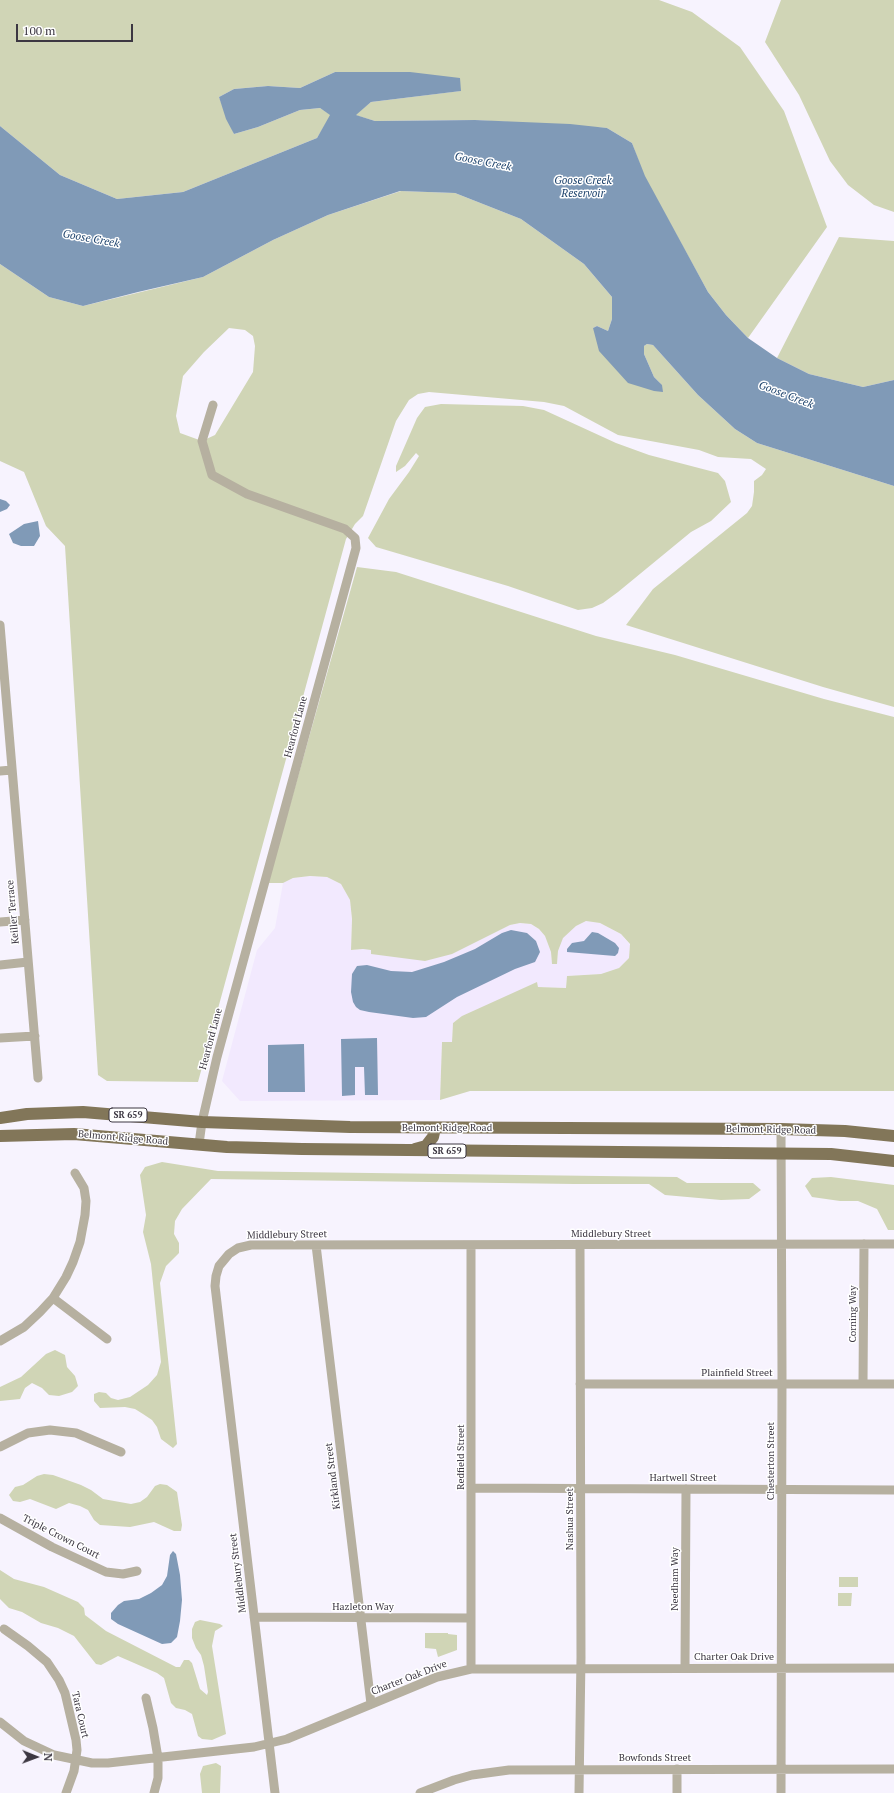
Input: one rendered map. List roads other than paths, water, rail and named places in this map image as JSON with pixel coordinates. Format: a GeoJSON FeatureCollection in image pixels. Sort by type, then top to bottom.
{"type":"FeatureCollection","features":[{"type":"Feature","properties":{"kind":"main road","name":"Belmont Ridge Road"},"geometry":{"type":"LineString","coordinates":[[0,1118],[27,1114],[83,1112],[202,1122],[350,1128],[781,1129],[845,1131],[894,1136]]}},
{"type":"Feature","properties":{"kind":"main road"},"geometry":{"type":"LineString","coordinates":[[406,1151],[426,1146],[433,1137],[435,1128]]}},
{"type":"Feature","properties":{"kind":"main road","name":"Belmont Ridge Road"},"geometry":{"type":"LineString","coordinates":[[0,1136],[74,1134],[199,1144],[302,1150],[781,1153],[831,1154],[894,1161]]}},
{"type":"Feature","properties":{"kind":"street","name":"Hearford Lane"},"geometry":{"type":"LineString","coordinates":[[199,1144],[202,1122],[221,1042],[356,548],[355,538],[345,529],[248,494],[212,475],[202,441],[213,405]]}},
{"type":"Feature","properties":{"kind":"street","name":"Keiller Terrace"},"geometry":{"type":"LineString","coordinates":[[0,625],[38,1078]]}},
{"type":"Feature","properties":{"kind":"street"},"geometry":{"type":"LineString","coordinates":[[0,770],[12,770]]}},
{"type":"Feature","properties":{"kind":"street"},"geometry":{"type":"LineString","coordinates":[[0,922],[25,920]]}},
{"type":"Feature","properties":{"kind":"street"},"geometry":{"type":"LineString","coordinates":[[0,965],[28,962]]}},
{"type":"Feature","properties":{"kind":"street"},"geometry":{"type":"LineString","coordinates":[[0,1038],[34,1036]]}},
{"type":"Feature","properties":{"kind":"street","name":"Chesterton Street"},"geometry":{"type":"LineString","coordinates":[[781,1129],[781,1793]]}},
{"type":"Feature","properties":{"kind":"street"},"geometry":{"type":"LineString","coordinates":[[0,1341],[24,1327],[53,1298],[73,1262],[80,1242],[86,1201],[84,1188],[75,1173]]}},
{"type":"Feature","properties":{"kind":"street","name":"Corning Way"},"geometry":{"type":"LineString","coordinates":[[864,1244],[864,1384]]}},
{"type":"Feature","properties":{"kind":"street","name":"Middlebury Street"},"geometry":{"type":"LineString","coordinates":[[275,1793],[215,1286],[219,1266],[225,1257],[233,1251],[251,1245],[580,1246],[894,1244]]}},
{"type":"Feature","properties":{"kind":"street","name":"Kirkland Street"},"geometry":{"type":"LineString","coordinates":[[316,1245],[371,1704]]}},
{"type":"Feature","properties":{"kind":"street","name":"Redfield Street"},"geometry":{"type":"LineString","coordinates":[[471,1245],[471,1669]]}},
{"type":"Feature","properties":{"kind":"street","name":"Nashua Street"},"geometry":{"type":"LineString","coordinates":[[579,1793],[581,1488],[580,1246]]}},
{"type":"Feature","properties":{"kind":"street"},"geometry":{"type":"LineString","coordinates":[[53,1298],[107,1339]]}},
{"type":"Feature","properties":{"kind":"street","name":"Plainfield Street"},"geometry":{"type":"LineString","coordinates":[[580,1384],[894,1384]]}},
{"type":"Feature","properties":{"kind":"street"},"geometry":{"type":"LineString","coordinates":[[0,1447],[28,1433],[50,1430],[76,1433],[121,1452]]}},
{"type":"Feature","properties":{"kind":"street","name":"Hartwell Street"},"geometry":{"type":"LineString","coordinates":[[472,1488],[894,1490]]}},
{"type":"Feature","properties":{"kind":"street","name":"Needham Way"},"geometry":{"type":"LineString","coordinates":[[685,1668],[686,1489]]}},
{"type":"Feature","properties":{"kind":"street","name":"Triple Crown Court"},"geometry":{"type":"LineString","coordinates":[[0,1518],[52,1547],[106,1572],[123,1574],[137,1571]]}},
{"type":"Feature","properties":{"kind":"street","name":"Hazleton Way"},"geometry":{"type":"LineString","coordinates":[[254,1617],[471,1618]]}},
{"type":"Feature","properties":{"kind":"street","name":"Tara Court"},"geometry":{"type":"LineString","coordinates":[[4,1629],[40,1655],[47,1662],[58,1680],[69,1708],[76,1740],[76,1760],[71,1782],[66,1793]]}},
{"type":"Feature","properties":{"kind":"street","name":"Charter Oak Drive"},"geometry":{"type":"LineString","coordinates":[[0,1722],[34,1746],[54,1755],[76,1760],[108,1763],[269,1744],[287,1739],[437,1677],[471,1669],[894,1668]]}},
{"type":"Feature","properties":{"kind":"street"},"geometry":{"type":"LineString","coordinates":[[146,1698],[158,1758],[158,1778],[154,1793]]}},
{"type":"Feature","properties":{"kind":"street"},"geometry":{"type":"LineString","coordinates":[[677,1769],[677,1793]]}},
{"type":"Feature","properties":{"kind":"street","name":"Bowfonds Street"},"geometry":{"type":"LineString","coordinates":[[420,1793],[454,1780],[490,1771],[509,1770],[894,1769]]}},
{"type":"Feature","properties":{"kind":"water","name":"Goose Creek Reservoir"},"geometry":{"type":"Polygon","coordinates":[[[335,72],[410,72],[460,78],[461,91],[371,102],[356,115],[375,121],[475,120],[570,124],[607,128],[632,143],[645,176],[708,292],[726,315],[748,338],[777,358],[809,374],[863,387],[894,380],[894,486],[757,443],[735,429],[698,395],[653,345],[647,344],[644,346],[644,354],[654,377],[662,385],[663,392],[654,391],[628,383],[599,351],[593,328],[597,326],[608,331],[612,319],[612,297],[584,264],[521,219],[455,193],[400,191],[328,215],[273,240],[203,277],[83,306],[49,297],[0,264],[0,126],[60,175],[117,199],[183,192],[317,138],[330,115],[320,108],[300,110],[258,127],[234,134],[226,119],[219,97],[234,89],[268,86],[300,88],[335,72]]]}},
{"type":"Feature","properties":{"kind":"water"},"geometry":{"type":"Polygon","coordinates":[[[0,499],[6,501],[10,505],[7,509],[0,512],[0,499]]]}},
{"type":"Feature","properties":{"kind":"water"},"geometry":{"type":"Polygon","coordinates":[[[38,521],[40,536],[34,546],[21,546],[13,543],[9,534],[24,524],[38,521]]]}},
{"type":"Feature","properties":{"kind":"water"},"geometry":{"type":"Polygon","coordinates":[[[511,930],[527,933],[536,941],[540,952],[535,962],[515,969],[457,997],[426,1017],[413,1018],[369,1012],[360,1010],[353,1002],[351,992],[352,974],[357,966],[367,965],[391,971],[412,972],[444,962],[475,949],[502,933],[511,930]]]}},
{"type":"Feature","properties":{"kind":"water"},"geometry":{"type":"Polygon","coordinates":[[[592,932],[598,933],[615,943],[619,948],[618,953],[615,956],[567,952],[567,949],[572,943],[584,941],[592,932]]]}},
{"type":"Feature","properties":{"kind":"water"},"geometry":{"type":"Polygon","coordinates":[[[377,1038],[378,1095],[365,1095],[364,1067],[355,1067],[355,1095],[342,1096],[341,1039],[377,1038]]]}},
{"type":"Feature","properties":{"kind":"water"},"geometry":{"type":"Polygon","coordinates":[[[304,1044],[305,1092],[268,1092],[268,1045],[304,1044]]]}},
{"type":"Feature","properties":{"kind":"water"},"geometry":{"type":"Polygon","coordinates":[[[173,1551],[176,1554],[180,1575],[182,1600],[180,1621],[177,1637],[171,1643],[162,1644],[118,1624],[111,1619],[111,1613],[124,1601],[139,1599],[162,1585],[167,1576],[170,1555],[173,1551]]]}},
{"type":"Feature","properties":{"kind":"water label","name":"Goose Creek"},"geometry":{"type":"Point","coordinates":[483,162]}},
{"type":"Feature","properties":{"kind":"water label","name":"Goose Creek"},"geometry":{"type":"Point","coordinates":[91,239]}},
{"type":"Feature","properties":{"kind":"water label","name":"Goose Creek"},"geometry":{"type":"Point","coordinates":[786,395]}}]}
